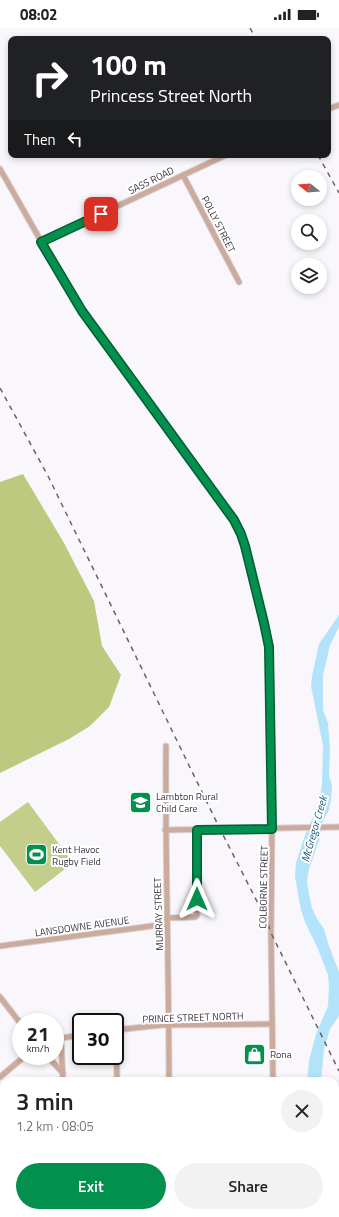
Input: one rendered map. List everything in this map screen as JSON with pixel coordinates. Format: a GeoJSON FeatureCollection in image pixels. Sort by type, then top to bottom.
{"type":"FeatureCollection","features":[{"type":"Feature","properties":{"kind":"street","name":"SASS ROAD"},"geometry":{"type":"LineString","coordinates":[[41,242],[220,158]]}},
{"type":"Feature","properties":{"kind":"street","name":"COLBORNE STREET"},"geometry":{"type":"LineString","coordinates":[[0,169],[82,311],[234,520],[241,534],[263,616],[269,647],[272,829],[273,1077]]}},
{"type":"Feature","properties":{"kind":"street","name":"POLLY STREET"},"geometry":{"type":"LineString","coordinates":[[184,175],[239,282]]}},
{"type":"Feature","properties":{"kind":"street","name":"MURRAY STREET"},"geometry":{"type":"LineString","coordinates":[[166,746],[166,918],[169,1077]]}},
{"type":"Feature","properties":{"kind":"street"},"geometry":{"type":"LineString","coordinates":[[166,830],[339,827]]}},
{"type":"Feature","properties":{"kind":"street"},"geometry":{"type":"LineString","coordinates":[[166,918],[195,917],[197,915],[197,830]]}},
{"type":"Feature","properties":{"kind":"street","name":"LANSDOWNE AVENUE"},"geometry":{"type":"LineString","coordinates":[[0,946],[167,924]]}},
{"type":"Feature","properties":{"kind":"street"},"geometry":{"type":"LineString","coordinates":[[0,997],[12,1013]]}},
{"type":"Feature","properties":{"kind":"street","name":"PRINCE STREET NORTH"},"geometry":{"type":"LineString","coordinates":[[124,1029],[169,1025],[272,1024]]}},
{"type":"Feature","properties":{"kind":"street"},"geometry":{"type":"LineString","coordinates":[[0,1077],[14,1065]]}},
{"type":"Feature","properties":{"kind":"street"},"geometry":{"type":"LineString","coordinates":[[55,1065],[63,1073]]}},
{"type":"Feature","properties":{"kind":"street"},"geometry":{"type":"LineString","coordinates":[[62,1065],[63,1077]]}},
{"type":"Feature","properties":{"kind":"street"},"geometry":{"type":"LineString","coordinates":[[117,1065],[117,1077]]}},
{"type":"Feature","properties":{"kind":"green space"},"geometry":{"type":"Polygon","coordinates":[[[23,474],[64,543],[94,601],[102,646],[121,675],[109,707],[90,726],[69,739],[0,773],[0,482],[23,474]]]}},
{"type":"Feature","properties":{"kind":"green space","name":"Kent Havoc Rugby Field"},"geometry":{"type":"Polygon","coordinates":[[[28,802],[73,863],[35,892],[0,846],[0,822],[28,802]]]}},
{"type":"Feature","properties":{"kind":"water","name":"McGregor Creek"},"geometry":{"type":"Polygon","coordinates":[[[339,615],[339,627],[330,645],[323,675],[323,710],[328,723],[330,750],[329,775],[332,785],[331,800],[329,810],[322,823],[320,830],[322,832],[309,869],[307,881],[312,908],[324,929],[339,972],[339,1016],[330,1029],[324,1049],[321,1077],[307,1077],[309,1061],[316,1034],[328,1006],[329,987],[328,975],[301,910],[295,877],[296,863],[305,835],[319,804],[322,784],[323,746],[311,686],[319,644],[339,615]]]}},
{"type":"Feature","properties":{"kind":"railway"},"geometry":{"type":"LineString","coordinates":[[250,28],[254,36]]}},
{"type":"Feature","properties":{"kind":"railway"},"geometry":{"type":"LineString","coordinates":[[320,158],[339,193]]}},
{"type":"Feature","properties":{"kind":"railway"},"geometry":{"type":"LineString","coordinates":[[0,388],[48,476],[219,827],[267,921],[271,933],[339,1071]]}},
{"type":"Feature","properties":{"kind":"place","name":"Lambton Rural Child Care"},"geometry":{"type":"Point","coordinates":[140,802]}},
{"type":"Feature","properties":{"kind":"place","name":"Kent Havoc Rugby Field"},"geometry":{"type":"Point","coordinates":[36,855]}},
{"type":"Feature","properties":{"kind":"place","name":"Rona"},"geometry":{"type":"Point","coordinates":[254,1054]}},
{"type":"Feature","properties":{"kind":"route"},"geometry":{"type":"LineString","coordinates":[[101,214],[41,242],[82,311],[234,520],[245,546],[269,647],[272,829],[197,830],[197,899]]}}]}
